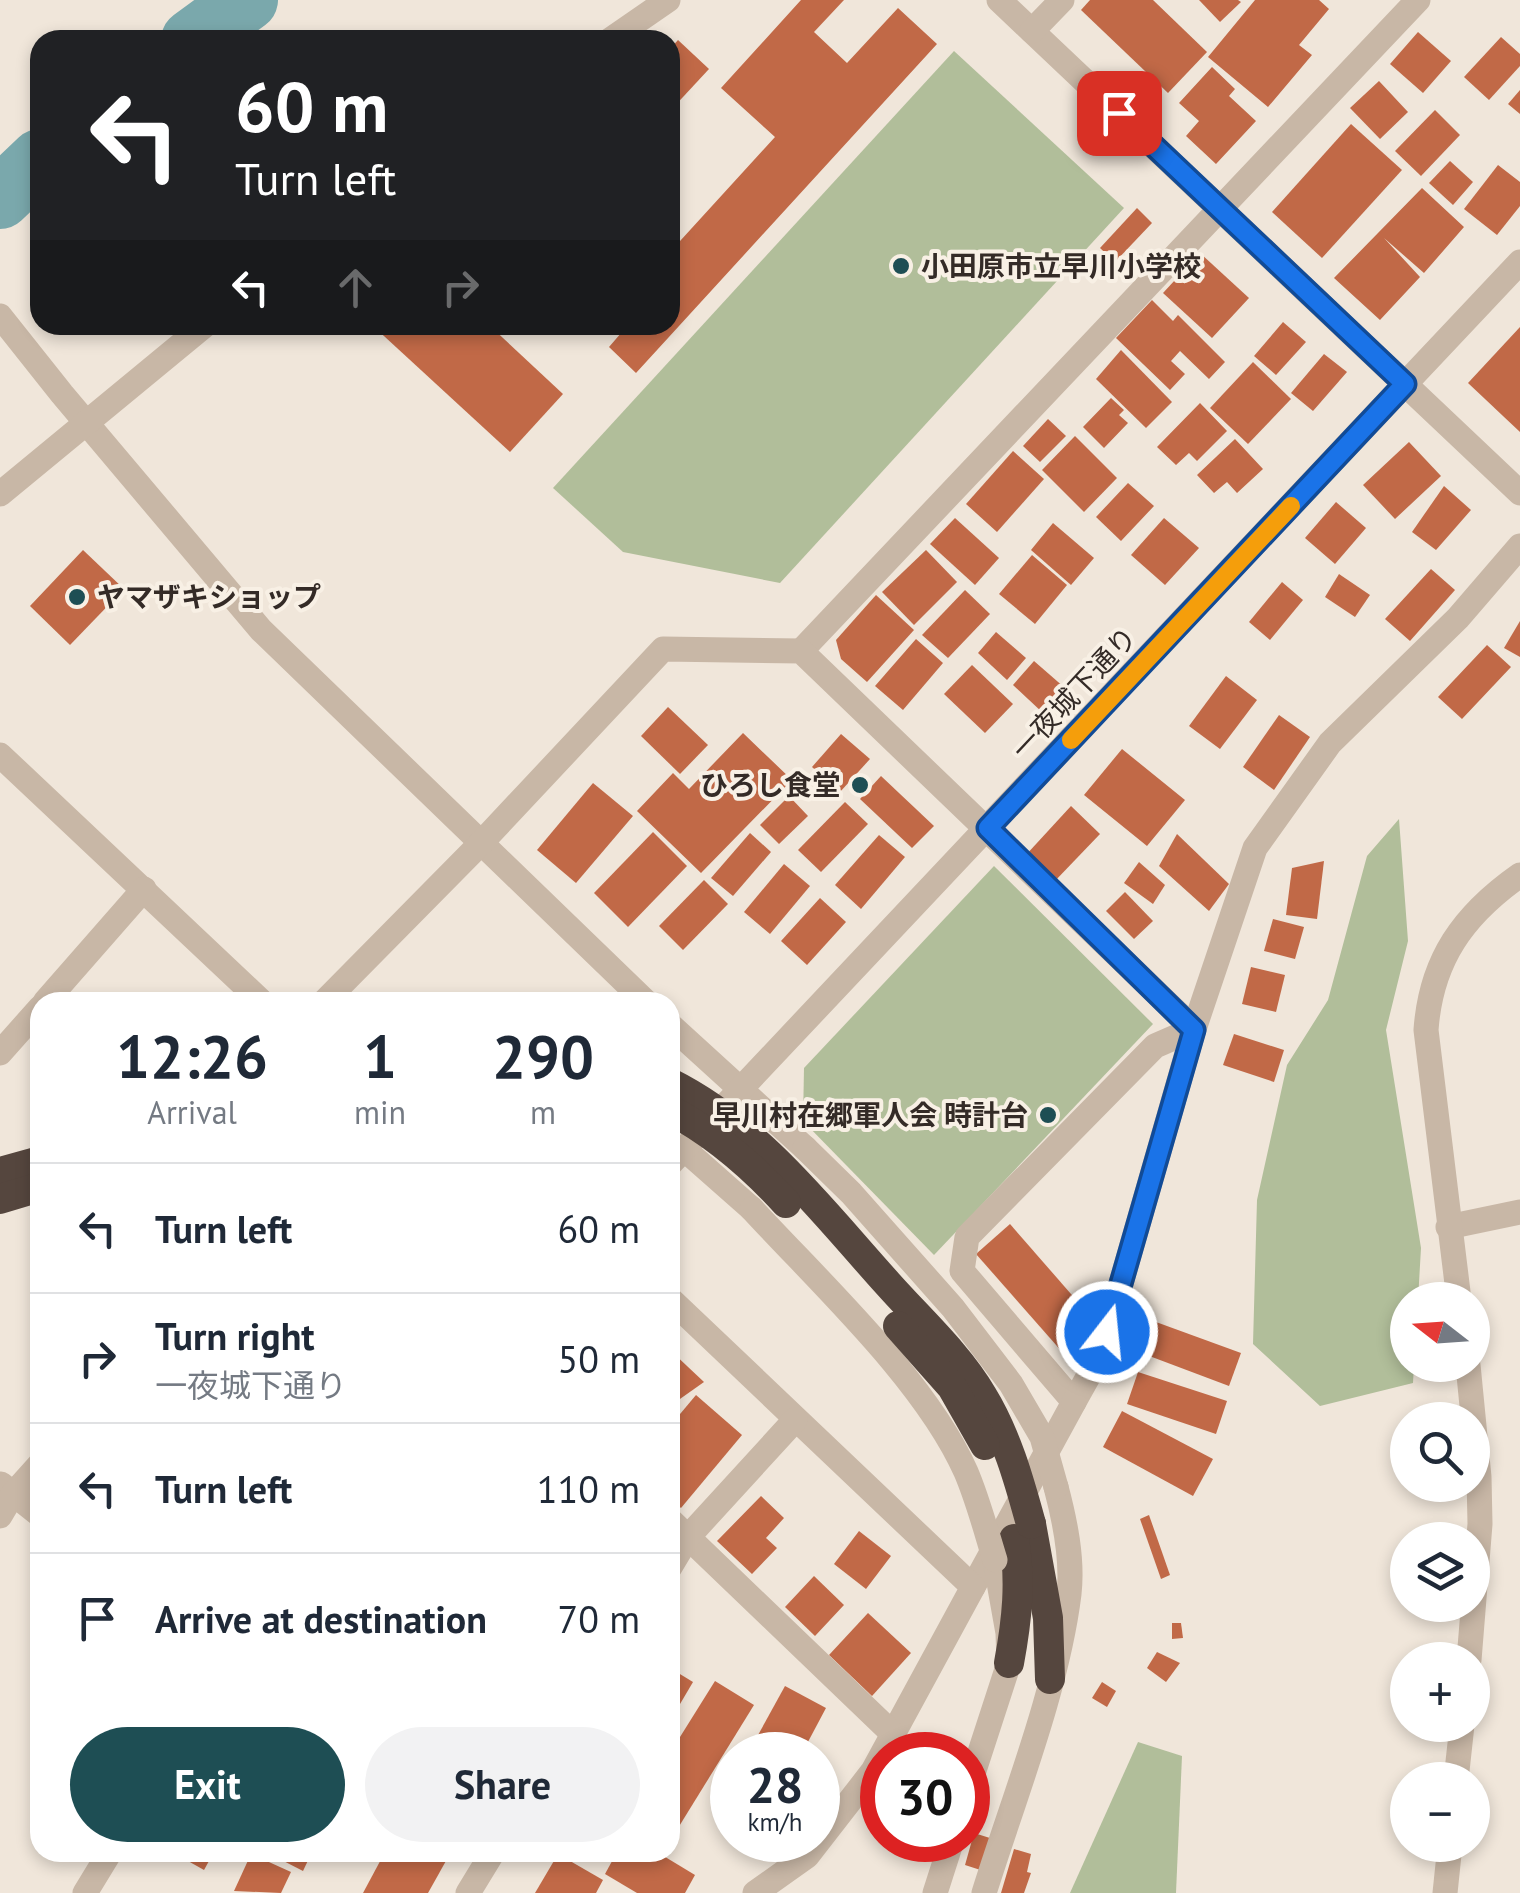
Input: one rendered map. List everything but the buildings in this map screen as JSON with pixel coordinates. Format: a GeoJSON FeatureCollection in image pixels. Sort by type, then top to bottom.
{"type":"FeatureCollection","features":[{"type":"Feature","properties":{"kind":"highway"},"geometry":{"type":"LineString","coordinates":[[680,1089],[732,1122],[768,1152],[952,1354],[982,1395],[1006,1444],[1013,1541],[1048,1618],[1050,1679]]}},
{"type":"Feature","properties":{"kind":"highway"},"geometry":{"type":"LineString","coordinates":[[680,1115],[759,1173],[952,1387],[974,1422],[991,1458],[1018,1566],[1018,1611],[1009,1663]]}},
{"type":"Feature","properties":{"kind":"highway"},"geometry":{"type":"LineString","coordinates":[[0,1172],[30,1164]]}},
{"type":"Feature","properties":{"kind":"highway"},"geometry":{"type":"LineString","coordinates":[[0,1199],[30,1190]]}},
{"type":"Feature","properties":{"kind":"street"},"geometry":{"type":"LineString","coordinates":[[624,30],[668,0]]}},
{"type":"Feature","properties":{"kind":"street"},"geometry":{"type":"LineString","coordinates":[[999,0],[1520,493]]}},
{"type":"Feature","properties":{"kind":"street"},"geometry":{"type":"LineString","coordinates":[[1032,31],[1062,0]]}},
{"type":"Feature","properties":{"kind":"street"},"geometry":{"type":"LineString","coordinates":[[801,652],[1418,0]]}},
{"type":"Feature","properties":{"kind":"street","name":"一夜城下通り"},"geometry":{"type":"LineString","coordinates":[[680,1154],[1520,262]]}},
{"type":"Feature","properties":{"kind":"street"},"geometry":{"type":"LineString","coordinates":[[0,316],[260,630],[636,992]]}},
{"type":"Feature","properties":{"kind":"street"},"geometry":{"type":"LineString","coordinates":[[0,494],[193,335]]}},
{"type":"Feature","properties":{"kind":"street"},"geometry":{"type":"LineString","coordinates":[[894,1732],[1093,1368],[1107,1332],[1194,1030],[1255,848],[1330,744],[1458,618],[1520,546]]}},
{"type":"Feature","properties":{"kind":"street"},"geometry":{"type":"LineString","coordinates":[[334,992],[482,842],[663,649],[801,652],[1194,1030]]}},
{"type":"Feature","properties":{"kind":"street"},"geometry":{"type":"LineString","coordinates":[[0,755],[252,992]]}},
{"type":"Feature","properties":{"kind":"street"},"geometry":{"type":"LineString","coordinates":[[1456,1282],[1426,1030],[1428,999],[1438,968],[1461,930],[1488,900],[1520,876]]}},
{"type":"Feature","properties":{"kind":"street"},"geometry":{"type":"LineString","coordinates":[[53,992],[144,889]]}},
{"type":"Feature","properties":{"kind":"street"},"geometry":{"type":"LineString","coordinates":[[0,1053],[30,1019]]}},
{"type":"Feature","properties":{"kind":"street"},"geometry":{"type":"LineString","coordinates":[[1074,1402],[962,1270],[967,1237],[1155,1046],[1194,1030]]}},
{"type":"Feature","properties":{"kind":"street"},"geometry":{"type":"LineString","coordinates":[[680,1034],[852,1193],[953,1308],[1011,1384],[1042,1437],[1066,1526],[1070,1592],[1050,1679],[984,1893]]}},
{"type":"Feature","properties":{"kind":"street"},"geometry":{"type":"LineString","coordinates":[[680,1159],[752,1209],[885,1354],[936,1418],[966,1472],[1013,1541]]}},
{"type":"Feature","properties":{"kind":"street"},"geometry":{"type":"LineString","coordinates":[[1448,1226],[1520,1212]]}},
{"type":"Feature","properties":{"kind":"street"},"geometry":{"type":"LineString","coordinates":[[680,1309],[973,1586]]}},
{"type":"Feature","properties":{"kind":"street"},"geometry":{"type":"LineString","coordinates":[[1470,1382],[1480,1477],[1470,1642]]}},
{"type":"Feature","properties":{"kind":"street"},"geometry":{"type":"LineString","coordinates":[[680,1527],[795,1420]]}},
{"type":"Feature","properties":{"kind":"street"},"geometry":{"type":"LineString","coordinates":[[30,1473],[4,1498],[30,1510]]}},
{"type":"Feature","properties":{"kind":"street"},"geometry":{"type":"LineString","coordinates":[[680,1529],[891,1732]]}},
{"type":"Feature","properties":{"kind":"street"},"geometry":{"type":"LineString","coordinates":[[987,1732],[1009,1663]]}},
{"type":"Feature","properties":{"kind":"street"},"geometry":{"type":"LineString","coordinates":[[755,1893],[807,1856],[860,1788]]}},
{"type":"Feature","properties":{"kind":"street"},"geometry":{"type":"LineString","coordinates":[[85,1893],[104,1862]]}},
{"type":"Feature","properties":{"kind":"street"},"geometry":{"type":"LineString","coordinates":[[468,1893],[487,1862]]}},
{"type":"Feature","properties":{"kind":"street"},"geometry":{"type":"LineString","coordinates":[[936,1893],[945,1862]]}},
{"type":"Feature","properties":{"kind":"street"},"geometry":{"type":"LineString","coordinates":[[1445,1893],[1448,1862]]}},
{"type":"Feature","properties":{"kind":"green space"},"geometry":{"type":"Polygon","coordinates":[[[954,51],[1124,208],[780,583],[623,552],[553,488],[954,51]]]}},
{"type":"Feature","properties":{"kind":"green space"},"geometry":{"type":"Polygon","coordinates":[[[1399,819],[1408,941],[1386,1030],[1421,1248],[1419,1282],[1390,1282],[1390,1382],[1413,1383],[1320,1406],[1253,1344],[1257,1200],[1287,1065],[1328,1000],[1367,856],[1399,819]]]}},
{"type":"Feature","properties":{"kind":"green space"},"geometry":{"type":"Polygon","coordinates":[[[994,866],[1153,1024],[934,1255],[803,1121],[804,1068],[994,866]]]}},
{"type":"Feature","properties":{"kind":"green space"},"geometry":{"type":"Polygon","coordinates":[[[1138,1742],[1182,1756],[1176,1893],[1070,1893],[1138,1742]]]}},
{"type":"Feature","properties":{"kind":"waterway"},"geometry":{"type":"LineString","coordinates":[[206,30],[247,0]]}},
{"type":"Feature","properties":{"kind":"waterway"},"geometry":{"type":"LineString","coordinates":[[0,198],[30,170]]}},
{"type":"Feature","properties":{"kind":"slow traffic"},"geometry":{"type":"LineString","coordinates":[[1071,740],[1291,506]]}},
{"type":"Feature","properties":{"kind":"place","name":"小田原市立早川小学校"},"geometry":{"type":"Point","coordinates":[901,266]}},
{"type":"Feature","properties":{"kind":"place","name":"ヤマザキショップ"},"geometry":{"type":"Point","coordinates":[77,597]}},
{"type":"Feature","properties":{"kind":"place","name":"ひろし食堂"},"geometry":{"type":"Point","coordinates":[860,785]}},
{"type":"Feature","properties":{"kind":"place","name":"早川村在郷軍人会 時計台"},"geometry":{"type":"Point","coordinates":[1048,1115]}},
{"type":"Feature","properties":{"kind":"route"},"geometry":{"type":"LineString","coordinates":[[1107,1332],[1194,1030],[988,828],[1405,384],[1119,113]]}}]}
